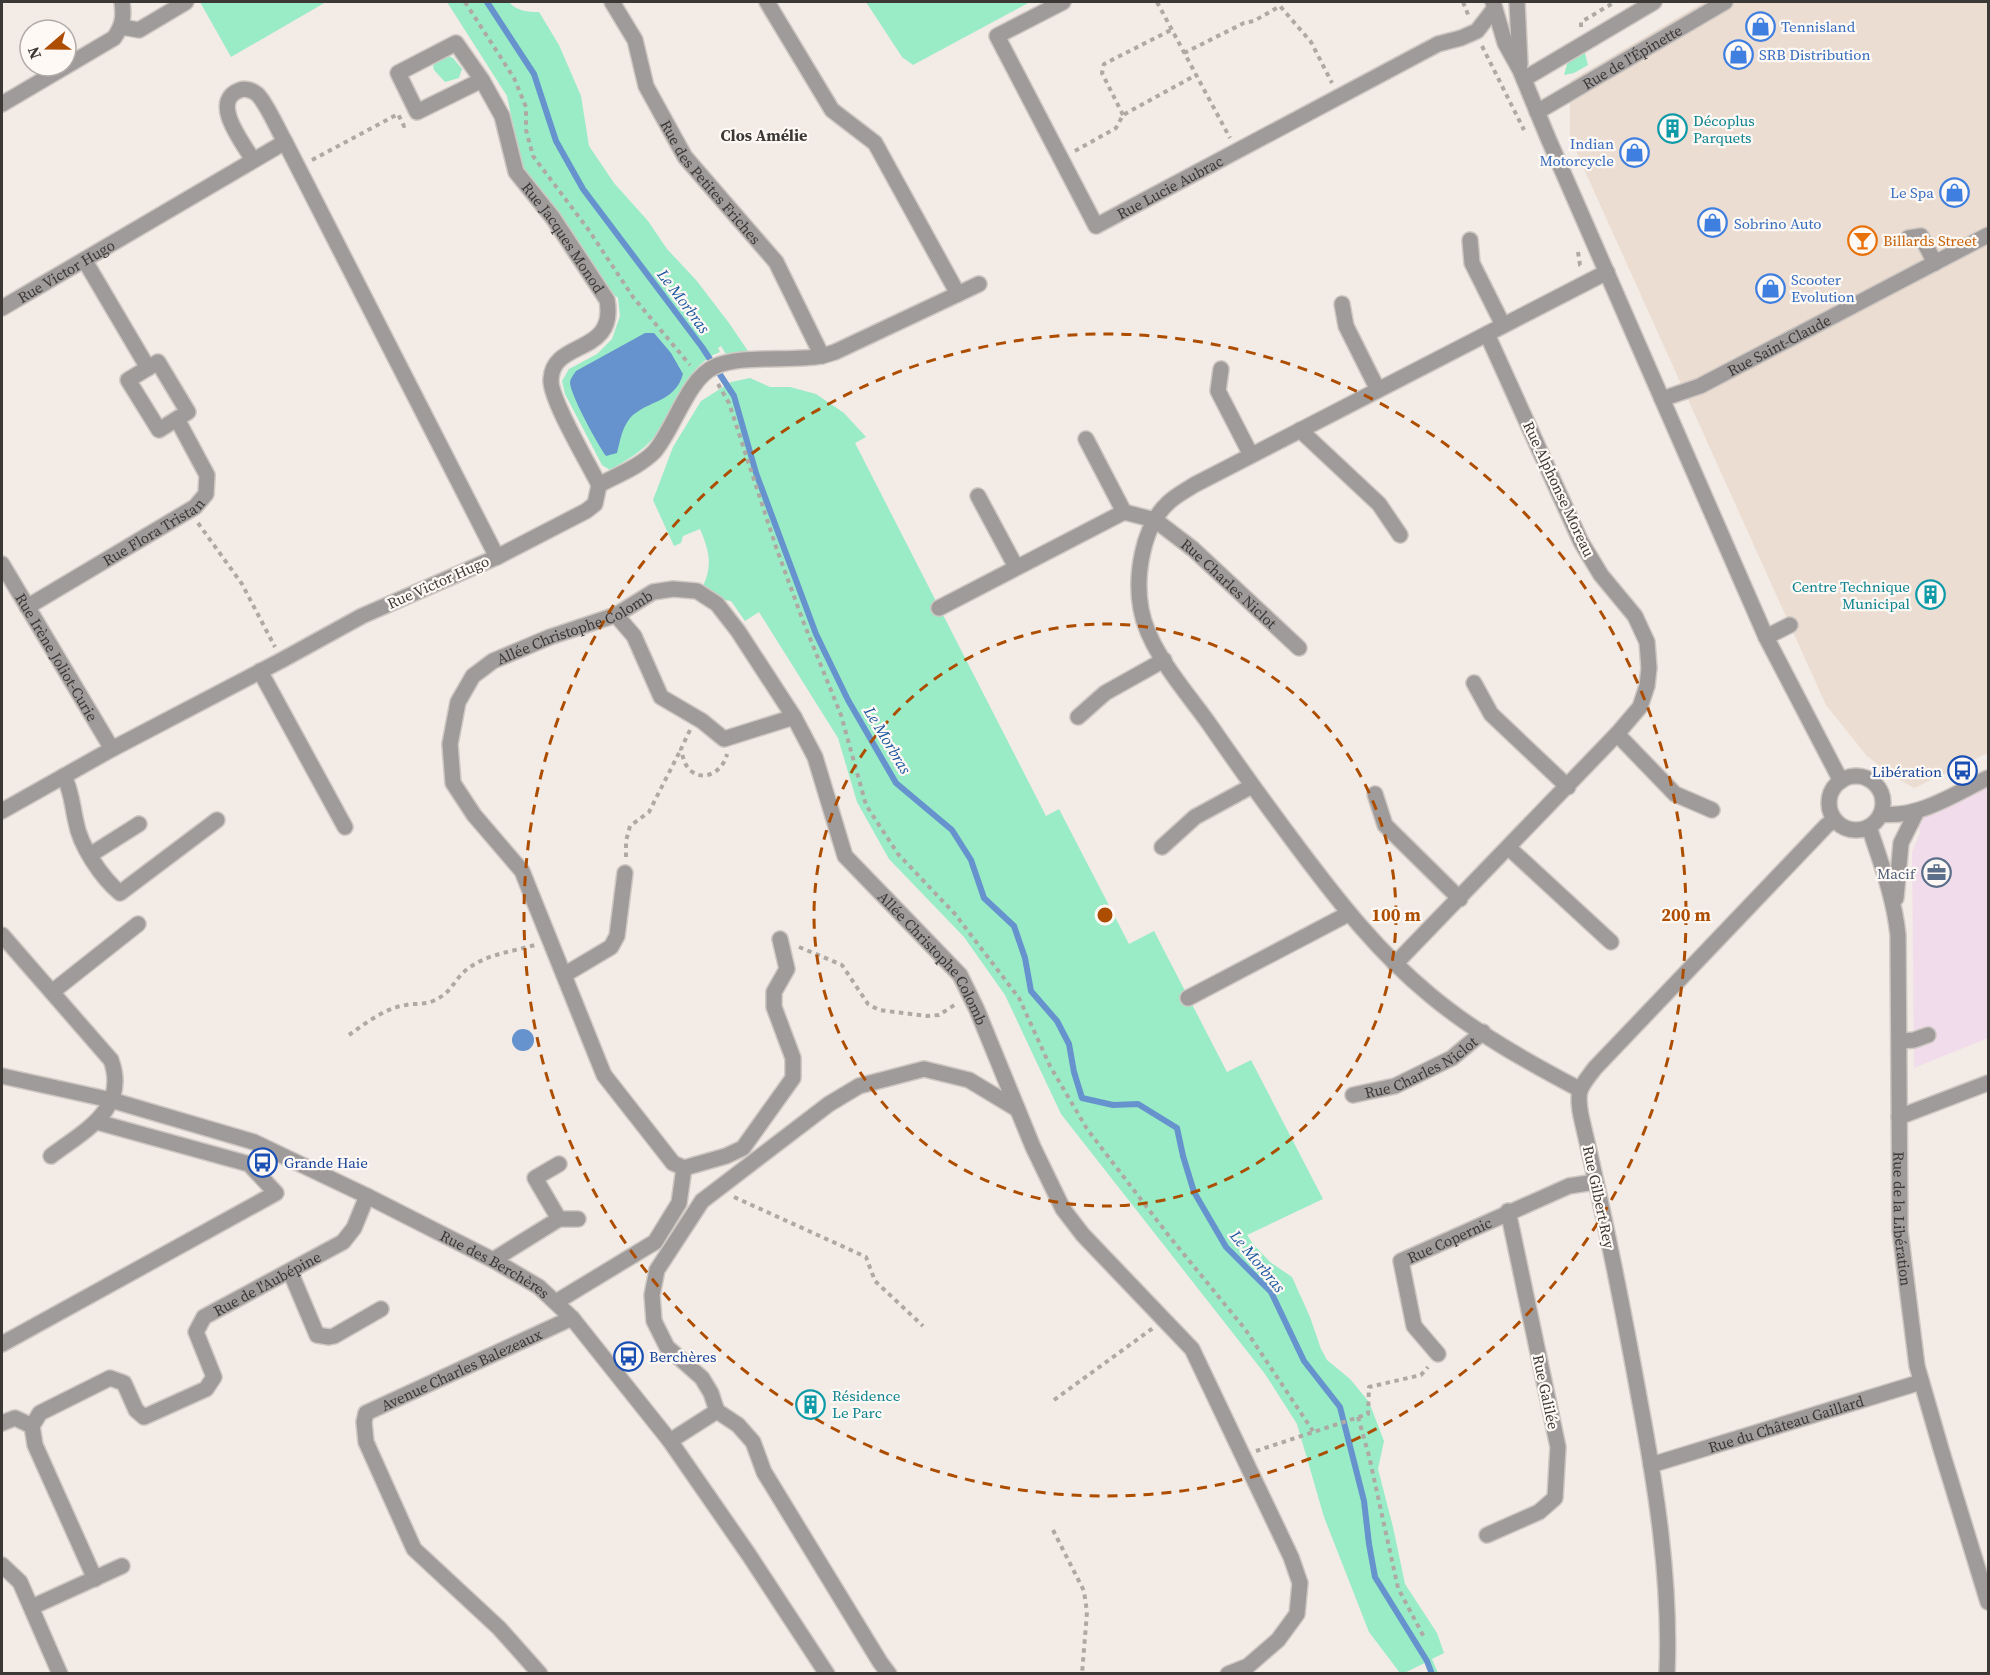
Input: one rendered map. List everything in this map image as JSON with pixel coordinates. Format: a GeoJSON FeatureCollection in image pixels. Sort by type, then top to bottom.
{"type":"FeatureCollection","features":[{"type":"Feature","properties":{"kind":"street"},"geometry":{"type":"LineString","coordinates":[[2,104],[114,38],[122,27],[124,14],[122,2]]}},
{"type":"Feature","properties":{"kind":"street"},"geometry":{"type":"LineString","coordinates":[[122,27],[139,30],[186,2]]}},
{"type":"Feature","properties":{"kind":"street","name":"Rue des Petites Friches"},"geometry":{"type":"LineString","coordinates":[[612,2],[635,40],[646,86],[685,157],[776,262],[822,356]]}},
{"type":"Feature","properties":{"kind":"street"},"geometry":{"type":"LineString","coordinates":[[767,2],[832,110],[875,143],[958,294]]}},
{"type":"Feature","properties":{"kind":"street","name":"Rue Lucie Aubrac"},"geometry":{"type":"LineString","coordinates":[[1063,2],[997,36],[1096,226],[1438,44],[1476,32]]}},
{"type":"Feature","properties":{"kind":"street"},"geometry":{"type":"LineString","coordinates":[[1517,2],[1522,74]]}},
{"type":"Feature","properties":{"kind":"street"},"geometry":{"type":"LineString","coordinates":[[1522,74],[1654,2]]}},
{"type":"Feature","properties":{"kind":"street","name":"Rue de l'Épinette"},"geometry":{"type":"LineString","coordinates":[[1538,112],[1725,2]]}},
{"type":"Feature","properties":{"kind":"street"},"geometry":{"type":"LineString","coordinates":[[1476,32],[1494,5]]}},
{"type":"Feature","properties":{"kind":"street"},"geometry":{"type":"LineString","coordinates":[[1494,5],[1504,43],[1522,74],[1766,637],[1841,781]]}},
{"type":"Feature","properties":{"kind":"street","name":"Rue Jacques Monod"},"geometry":{"type":"LineString","coordinates":[[417,112],[398,73],[456,43],[482,80],[502,116],[516,172],[553,218],[608,300],[609,309],[605,329],[600,336],[562,357],[552,371],[550,380],[555,398],[599,485]]}},
{"type":"Feature","properties":{"kind":"street"},"geometry":{"type":"LineString","coordinates":[[417,112],[482,80]]}},
{"type":"Feature","properties":{"kind":"street","name":"Rue Victor Hugo"},"geometry":{"type":"LineString","coordinates":[[2,811],[112,749],[362,616],[497,557],[285,142],[258,94],[250,89],[241,89],[230,96],[226,104],[226,114],[253,160]]}},
{"type":"Feature","properties":{"kind":"street","name":"Rue Victor Hugo"},"geometry":{"type":"LineString","coordinates":[[2,309],[285,142]]}},
{"type":"Feature","properties":{"kind":"street","name":"Rue Saint-Claude"},"geometry":{"type":"LineString","coordinates":[[1662,399],[1700,386],[1989,235]]}},
{"type":"Feature","properties":{"kind":"street"},"geometry":{"type":"LineString","coordinates":[[1908,238],[1921,236],[1935,263]]}},
{"type":"Feature","properties":{"kind":"street"},"geometry":{"type":"LineString","coordinates":[[1470,240],[1472,263],[1503,326]]}},
{"type":"Feature","properties":{"kind":"street"},"geometry":{"type":"LineString","coordinates":[[85,261],[148,368]]}},
{"type":"Feature","properties":{"kind":"street","name":"Rue Charles Niclot"},"geometry":{"type":"LineString","coordinates":[[1579,1089],[1483,1032],[1431,996],[1395,964],[1348,914],[1252,786],[1164,660],[1148,633],[1141,610],[1138,583],[1142,551],[1155,520],[1167,504],[1194,484],[1607,272]]}},
{"type":"Feature","properties":{"kind":"street"},"geometry":{"type":"LineString","coordinates":[[497,557],[591,507],[595,504],[599,485],[644,461],[655,450],[700,377],[713,367],[730,362],[808,359],[836,352],[979,284]]}},
{"type":"Feature","properties":{"kind":"street"},"geometry":{"type":"LineString","coordinates":[[1342,304],[1346,326],[1378,390]]}},
{"type":"Feature","properties":{"kind":"street","name":"Rue Alphonse Moreau"},"geometry":{"type":"LineString","coordinates":[[1395,964],[1617,734],[1640,707],[1647,686],[1649,668],[1647,642],[1635,616],[1601,575],[1581,542],[1487,334]]}},
{"type":"Feature","properties":{"kind":"street"},"geometry":{"type":"LineString","coordinates":[[1755,340],[1761,355]]}},
{"type":"Feature","properties":{"kind":"street"},"geometry":{"type":"LineString","coordinates":[[158,362],[188,412],[177,419],[159,430],[128,380],[158,362]]}},
{"type":"Feature","properties":{"kind":"street"},"geometry":{"type":"LineString","coordinates":[[1221,369],[1218,391],[1251,455]]}},
{"type":"Feature","properties":{"kind":"street","name":"Rue Flora Tristan"},"geometry":{"type":"LineString","coordinates":[[27,607],[189,511],[206,494],[207,475],[177,419]]}},
{"type":"Feature","properties":{"kind":"street"},"geometry":{"type":"LineString","coordinates":[[1300,430],[1379,504],[1400,535]]}},
{"type":"Feature","properties":{"kind":"street"},"geometry":{"type":"LineString","coordinates":[[939,608],[1124,512],[1086,439]]}},
{"type":"Feature","properties":{"kind":"street"},"geometry":{"type":"LineString","coordinates":[[978,496],[1016,567]]}},
{"type":"Feature","properties":{"kind":"street","name":"Rue Charles Niclot"},"geometry":{"type":"LineString","coordinates":[[1124,512],[1155,520],[1193,549],[1299,648]]}},
{"type":"Feature","properties":{"kind":"street","name":"Rue Irène Joliot-Curie"},"geometry":{"type":"LineString","coordinates":[[2,564],[112,749]]}},
{"type":"Feature","properties":{"kind":"street","name":"Allée Christophe Colomb"},"geometry":{"type":"LineString","coordinates":[[684,1168],[673,1163],[604,1075],[522,871],[474,815],[453,783],[450,744],[458,702],[472,676],[493,661],[550,637],[616,615],[653,592],[673,589],[697,591],[717,604],[738,631],[794,717],[815,758],[845,856],[871,880],[960,975],[1017,1109],[1063,1209],[1083,1235],[1192,1349],[1291,1557],[1300,1583],[1297,1614],[1278,1640],[1248,1666],[1228,1674]]}},
{"type":"Feature","properties":{"kind":"street"},"geometry":{"type":"LineString","coordinates":[[616,615],[634,636],[662,697],[699,719],[723,739],[794,717]]}},
{"type":"Feature","properties":{"kind":"street"},"geometry":{"type":"LineString","coordinates":[[1766,637],[1790,625]]}},
{"type":"Feature","properties":{"kind":"street"},"geometry":{"type":"LineString","coordinates":[[1078,717],[1105,693],[1164,660]]}},
{"type":"Feature","properties":{"kind":"street"},"geometry":{"type":"LineString","coordinates":[[260,671],[345,827]]}},
{"type":"Feature","properties":{"kind":"street"},"geometry":{"type":"LineString","coordinates":[[1474,683],[1491,714],[1568,787]]}},
{"type":"Feature","properties":{"kind":"street"},"geometry":{"type":"LineString","coordinates":[[1617,734],[1675,794],[1712,810]]}},
{"type":"Feature","properties":{"kind":"street"},"geometry":{"type":"LineString","coordinates":[[64,776],[71,792],[76,824],[83,844],[111,886],[120,893],[217,820]]}},
{"type":"Feature","properties":{"kind":"street"},"geometry":{"type":"LineString","coordinates":[[1857,776],[1873,782],[1879,789],[1883,805],[1881,814],[1869,827],[1854,830],[1840,825],[1834,820],[1829,803],[1830,795],[1841,781],[1857,776]]}},
{"type":"Feature","properties":{"kind":"street"},"geometry":{"type":"LineString","coordinates":[[1881,814],[1894,816],[1917,811],[1989,778]]}},
{"type":"Feature","properties":{"kind":"street"},"geometry":{"type":"LineString","coordinates":[[1162,847],[1196,817],[1252,786]]}},
{"type":"Feature","properties":{"kind":"street"},"geometry":{"type":"LineString","coordinates":[[1375,794],[1385,825],[1460,899]]}},
{"type":"Feature","properties":{"kind":"street"},"geometry":{"type":"LineString","coordinates":[[1895,910],[1901,843],[1917,811]]}},
{"type":"Feature","properties":{"kind":"street"},"geometry":{"type":"LineString","coordinates":[[1579,1089],[1595,1068],[1834,820]]}},
{"type":"Feature","properties":{"kind":"street"},"geometry":{"type":"LineString","coordinates":[[90,855],[139,824]]}},
{"type":"Feature","properties":{"kind":"street","name":"Rue de la Libération"},"geometry":{"type":"LineString","coordinates":[[1869,827],[1895,910],[1899,962],[1900,1231],[1921,1382],[1989,1602]]}},
{"type":"Feature","properties":{"kind":"street"},"geometry":{"type":"LineString","coordinates":[[1509,848],[1611,942]]}},
{"type":"Feature","properties":{"kind":"street"},"geometry":{"type":"LineString","coordinates":[[564,975],[611,947],[617,936],[626,873]]}},
{"type":"Feature","properties":{"kind":"street"},"geometry":{"type":"LineString","coordinates":[[1188,998],[1348,914]]}},
{"type":"Feature","properties":{"kind":"street"},"geometry":{"type":"LineString","coordinates":[[52,992],[138,924]]}},
{"type":"Feature","properties":{"kind":"street"},"geometry":{"type":"LineString","coordinates":[[2,935],[111,1060],[116,1077],[111,1100],[97,1122],[51,1156]]}},
{"type":"Feature","properties":{"kind":"street"},"geometry":{"type":"LineString","coordinates":[[556,1302],[655,1242],[679,1203],[684,1168],[726,1156],[743,1148],[793,1078],[793,1058],[774,1007],[774,992],[787,969],[780,939]]}},
{"type":"Feature","properties":{"kind":"street","name":"Rue Charles Niclot"},"geometry":{"type":"LineString","coordinates":[[1353,1095],[1395,1086],[1452,1058],[1483,1032]]}},
{"type":"Feature","properties":{"kind":"street"},"geometry":{"type":"LineString","coordinates":[[1900,1041],[1914,1041],[1928,1035]]}},
{"type":"Feature","properties":{"kind":"street"},"geometry":{"type":"LineString","coordinates":[[889,1674],[873,1652],[764,1472],[753,1442],[738,1425],[717,1411],[711,1393],[702,1378],[667,1347],[654,1321],[652,1295],[657,1270],[702,1201],[829,1104],[859,1086],[924,1070],[969,1080],[1017,1109]]}},
{"type":"Feature","properties":{"kind":"street","name":"Rue des Berchères"},"geometry":{"type":"LineString","coordinates":[[2,1076],[111,1100],[254,1142],[368,1196],[539,1287],[572,1318],[670,1441],[743,1546],[827,1674]]}},
{"type":"Feature","properties":{"kind":"street"},"geometry":{"type":"LineString","coordinates":[[1899,1117],[1989,1083]]}},
{"type":"Feature","properties":{"kind":"street","name":"Rue Gilbert Rey"},"geometry":{"type":"LineString","coordinates":[[1579,1089],[1578,1102],[1629,1342],[1652,1465],[1665,1583],[1667,1674]]}},
{"type":"Feature","properties":{"kind":"street"},"geometry":{"type":"LineString","coordinates":[[2,1344],[276,1193],[249,1164],[97,1122]]}},
{"type":"Feature","properties":{"kind":"street"},"geometry":{"type":"LineString","coordinates":[[559,1164],[536,1178],[559,1219]]}},
{"type":"Feature","properties":{"kind":"street","name":"Rue Copernic"},"geometry":{"type":"LineString","coordinates":[[1438,1354],[1414,1326],[1401,1261],[1508,1211],[1569,1186],[1595,1182]]}},
{"type":"Feature","properties":{"kind":"street","name":"Rue de l'Aubépine"},"geometry":{"type":"LineString","coordinates":[[33,1426],[40,1413],[110,1378],[124,1383],[136,1410],[144,1417],[206,1389],[214,1377],[196,1332],[204,1317],[343,1242],[354,1228],[368,1196]]}},
{"type":"Feature","properties":{"kind":"street","name":"Rue Galilée"},"geometry":{"type":"LineString","coordinates":[[1487,1535],[1539,1512],[1555,1498],[1558,1447],[1508,1211]]}},
{"type":"Feature","properties":{"kind":"street"},"geometry":{"type":"LineString","coordinates":[[492,1260],[559,1219],[578,1219]]}},
{"type":"Feature","properties":{"kind":"street"},"geometry":{"type":"LineString","coordinates":[[290,1271],[318,1335],[334,1336],[381,1308]]}},
{"type":"Feature","properties":{"kind":"street","name":"Avenue Charles Balezeaux"},"geometry":{"type":"LineString","coordinates":[[540,1674],[499,1628],[414,1549],[366,1442],[364,1422],[366,1413],[572,1318]]}},
{"type":"Feature","properties":{"kind":"street","name":"Rue du Château Gaillard"},"geometry":{"type":"LineString","coordinates":[[1652,1465],[1921,1382]]}},
{"type":"Feature","properties":{"kind":"street"},"geometry":{"type":"LineString","coordinates":[[670,1441],[717,1411]]}},
{"type":"Feature","properties":{"kind":"street"},"geometry":{"type":"LineString","coordinates":[[2,1423],[15,1418],[33,1426],[34,1445],[95,1579]]}},
{"type":"Feature","properties":{"kind":"street"},"geometry":{"type":"LineString","coordinates":[[2,1565],[20,1582],[60,1674]]}},
{"type":"Feature","properties":{"kind":"street"},"geometry":{"type":"LineString","coordinates":[[32,1607],[123,1566]]}},
{"type":"Feature","properties":{"kind":"path"},"geometry":{"type":"LineString","coordinates":[[465,2],[514,78],[526,106],[526,130],[533,156],[588,229],[633,297],[700,377],[718,384],[729,403],[776,547],[841,715],[866,805],[898,854],[955,915],[1019,998],[1050,1066],[1087,1129],[1169,1236],[1245,1329],[1313,1431]]}},
{"type":"Feature","properties":{"kind":"path"},"geometry":{"type":"LineString","coordinates":[[1156,2],[1233,144]]}},
{"type":"Feature","properties":{"kind":"path"},"geometry":{"type":"LineString","coordinates":[[1184,53],[1244,23],[1254,21],[1284,2]]}},
{"type":"Feature","properties":{"kind":"path"},"geometry":{"type":"LineString","coordinates":[[1462,2],[1526,133]]}},
{"type":"Feature","properties":{"kind":"path"},"geometry":{"type":"LineString","coordinates":[[1280,6],[1311,42],[1332,82],[1328,84],[1332,92]]}},
{"type":"Feature","properties":{"kind":"path"},"geometry":{"type":"LineString","coordinates":[[1123,115],[1102,73],[1104,64],[1171,30]]}},
{"type":"Feature","properties":{"kind":"path"},"geometry":{"type":"LineString","coordinates":[[1068,154],[1116,128],[1123,115],[1196,75]]}},
{"type":"Feature","properties":{"kind":"path"},"geometry":{"type":"LineString","coordinates":[[298,167],[398,114],[404,126],[413,121],[417,112]]}},
{"type":"Feature","properties":{"kind":"path"},"geometry":{"type":"LineString","coordinates":[[1575,243],[1580,265],[1607,272]]}},
{"type":"Feature","properties":{"kind":"path"},"geometry":{"type":"LineString","coordinates":[[189,511],[242,584],[282,660]]}},
{"type":"Feature","properties":{"kind":"path"},"geometry":{"type":"LineString","coordinates":[[626,873],[626,841],[630,826],[649,812],[699,719]]}},
{"type":"Feature","properties":{"kind":"path"},"geometry":{"type":"LineString","coordinates":[[681,749],[684,763],[693,772],[705,775],[718,771],[726,762],[728,751],[723,739]]}},
{"type":"Feature","properties":{"kind":"path"},"geometry":{"type":"LineString","coordinates":[[780,939],[842,965],[868,1004],[879,1010],[927,1016],[939,1015],[970,995]]}},
{"type":"Feature","properties":{"kind":"path"},"geometry":{"type":"LineString","coordinates":[[349,1035],[374,1018],[404,1005],[431,1003],[449,992],[465,971],[490,956],[513,952],[550,940]]}},
{"type":"Feature","properties":{"kind":"path"},"geometry":{"type":"LineString","coordinates":[[717,1189],[866,1257],[875,1281],[923,1326]]}},
{"type":"Feature","properties":{"kind":"path"},"geometry":{"type":"LineString","coordinates":[[1054,1400],[1164,1320]]}},
{"type":"Feature","properties":{"kind":"path"},"geometry":{"type":"LineString","coordinates":[[1242,1455],[1368,1414],[1369,1388],[1421,1375],[1438,1354]]}},
{"type":"Feature","properties":{"kind":"path"},"geometry":{"type":"LineString","coordinates":[[1358,1417],[1369,1456],[1398,1588],[1425,1640]]}},
{"type":"Feature","properties":{"kind":"path"},"geometry":{"type":"LineString","coordinates":[[1053,1530],[1084,1591],[1087,1612],[1082,1674]]}},
{"type":"Feature","properties":{"kind":"shaded area"},"geometry":{"type":"Polygon","coordinates":[[[1704,2],[1988,2],[1988,753],[1914,788],[1888,773],[1866,755],[1826,705],[1570,138],[1570,81],[1704,2]]]}},
{"type":"Feature","properties":{"kind":"shaded area"},"geometry":{"type":"Polygon","coordinates":[[[1988,778],[1988,1038],[1914,1068],[1912,852],[1920,833],[1917,811],[1988,778]]]}},
{"type":"Feature","properties":{"kind":"green space"},"geometry":{"type":"Polygon","coordinates":[[[200,2],[326,2],[231,57],[200,2]]]}},
{"type":"Feature","properties":{"kind":"green space"},"geometry":{"type":"Polygon","coordinates":[[[447,2],[509,2],[519,9],[539,12],[559,45],[581,96],[589,146],[614,183],[648,221],[667,249],[696,280],[750,354],[726,354],[721,346],[718,348],[720,352],[708,358],[690,377],[655,436],[634,455],[610,470],[602,465],[565,394],[562,381],[569,369],[597,354],[612,339],[620,316],[618,298],[610,291],[563,218],[523,171],[507,96],[447,2]]]}},
{"type":"Feature","properties":{"kind":"green space"},"geometry":{"type":"Polygon","coordinates":[[[866,2],[1030,2],[913,65],[902,57],[866,2]]]}},
{"type":"Feature","properties":{"kind":"green space"},"geometry":{"type":"Polygon","coordinates":[[[1584,49],[1588,65],[1574,73],[1564,75],[1568,61],[1584,49]]]}},
{"type":"Feature","properties":{"kind":"green space"},"geometry":{"type":"Polygon","coordinates":[[[449,56],[462,69],[459,78],[445,82],[433,66],[437,61],[449,56]]]}},
{"type":"Feature","properties":{"kind":"green space"},"geometry":{"type":"Polygon","coordinates":[[[750,378],[770,387],[790,387],[816,394],[844,413],[866,437],[855,443],[1046,816],[1059,809],[1129,944],[1154,931],[1227,1072],[1251,1060],[1323,1199],[1247,1235],[1270,1262],[1292,1277],[1327,1360],[1350,1379],[1369,1402],[1384,1441],[1378,1469],[1405,1584],[1437,1633],[1444,1653],[1432,1659],[1438,1673],[1432,1673],[1427,1662],[1400,1673],[1369,1632],[1324,1517],[1297,1424],[1265,1374],[1061,1114],[1005,995],[964,937],[889,859],[857,802],[838,738],[759,612],[745,621],[731,601],[724,600],[703,586],[709,558],[700,529],[683,536],[681,543],[674,546],[653,500],[673,447],[701,401],[731,382],[750,378]]]}},
{"type":"Feature","properties":{"kind":"water"},"geometry":{"type":"Polygon","coordinates":[[[645,333],[654,333],[671,353],[683,374],[674,391],[630,418],[623,430],[617,453],[606,456],[580,409],[570,383],[576,371],[645,333]]]}},
{"type":"Feature","properties":{"kind":"water"},"geometry":{"type":"Polygon","coordinates":[[[523,1029],[531,1032],[534,1040],[531,1048],[523,1051],[515,1048],[512,1040],[515,1032],[523,1029]]]}},
{"type":"Feature","properties":{"kind":"waterway","name":"Le Morbras"},"geometry":{"type":"LineString","coordinates":[[487,2],[534,74],[556,141],[583,189],[702,347],[734,396],[756,473],[816,634],[848,700],[896,783],[952,830],[971,860],[984,898],[1014,926],[1025,958],[1031,991],[1057,1021],[1069,1044],[1082,1098],[1113,1105],[1138,1104],[1177,1128],[1194,1192],[1226,1247],[1271,1292],[1304,1361],[1340,1407],[1364,1501],[1375,1577],[1427,1661],[1432,1674]]}},
{"type":"Feature","properties":{"kind":"place","name":"Tennisland"},"geometry":{"type":"Point","coordinates":[1760,26]}},
{"type":"Feature","properties":{"kind":"place","name":"SRB Distribution"},"geometry":{"type":"Point","coordinates":[1738,54]}},
{"type":"Feature","properties":{"kind":"place","name":"Décoplus Parquets"},"geometry":{"type":"Point","coordinates":[1672,129]}},
{"type":"Feature","properties":{"kind":"place","name":"Indian Motorcycle"},"geometry":{"type":"Point","coordinates":[1635,152]}},
{"type":"Feature","properties":{"kind":"place","name":"Le Spa"},"geometry":{"type":"Point","coordinates":[1955,192]}},
{"type":"Feature","properties":{"kind":"place","name":"Sobrino Auto"},"geometry":{"type":"Point","coordinates":[1713,223]}},
{"type":"Feature","properties":{"kind":"place","name":"Billards Street"},"geometry":{"type":"Point","coordinates":[1862,240]}},
{"type":"Feature","properties":{"kind":"place","name":"Scooter Evolution"},"geometry":{"type":"Point","coordinates":[1770,288]}},
{"type":"Feature","properties":{"kind":"place","name":"Centre Technique Municipal"},"geometry":{"type":"Point","coordinates":[1931,595]}},
{"type":"Feature","properties":{"kind":"place","name":"Libération"},"geometry":{"type":"Point","coordinates":[1963,771]}},
{"type":"Feature","properties":{"kind":"place","name":"Macif"},"geometry":{"type":"Point","coordinates":[1936,873]}},
{"type":"Feature","properties":{"kind":"place","name":"Grande Haie"},"geometry":{"type":"Point","coordinates":[263,1162]}},
{"type":"Feature","properties":{"kind":"place","name":"Berchères"},"geometry":{"type":"Point","coordinates":[628,1356]}},
{"type":"Feature","properties":{"kind":"place","name":"Résidence Le Parc"},"geometry":{"type":"Point","coordinates":[811,1404]}},
{"type":"Feature","properties":{"kind":"district","name":"Clos Amélie"},"geometry":{"type":"Point","coordinates":[764,135]}}]}
